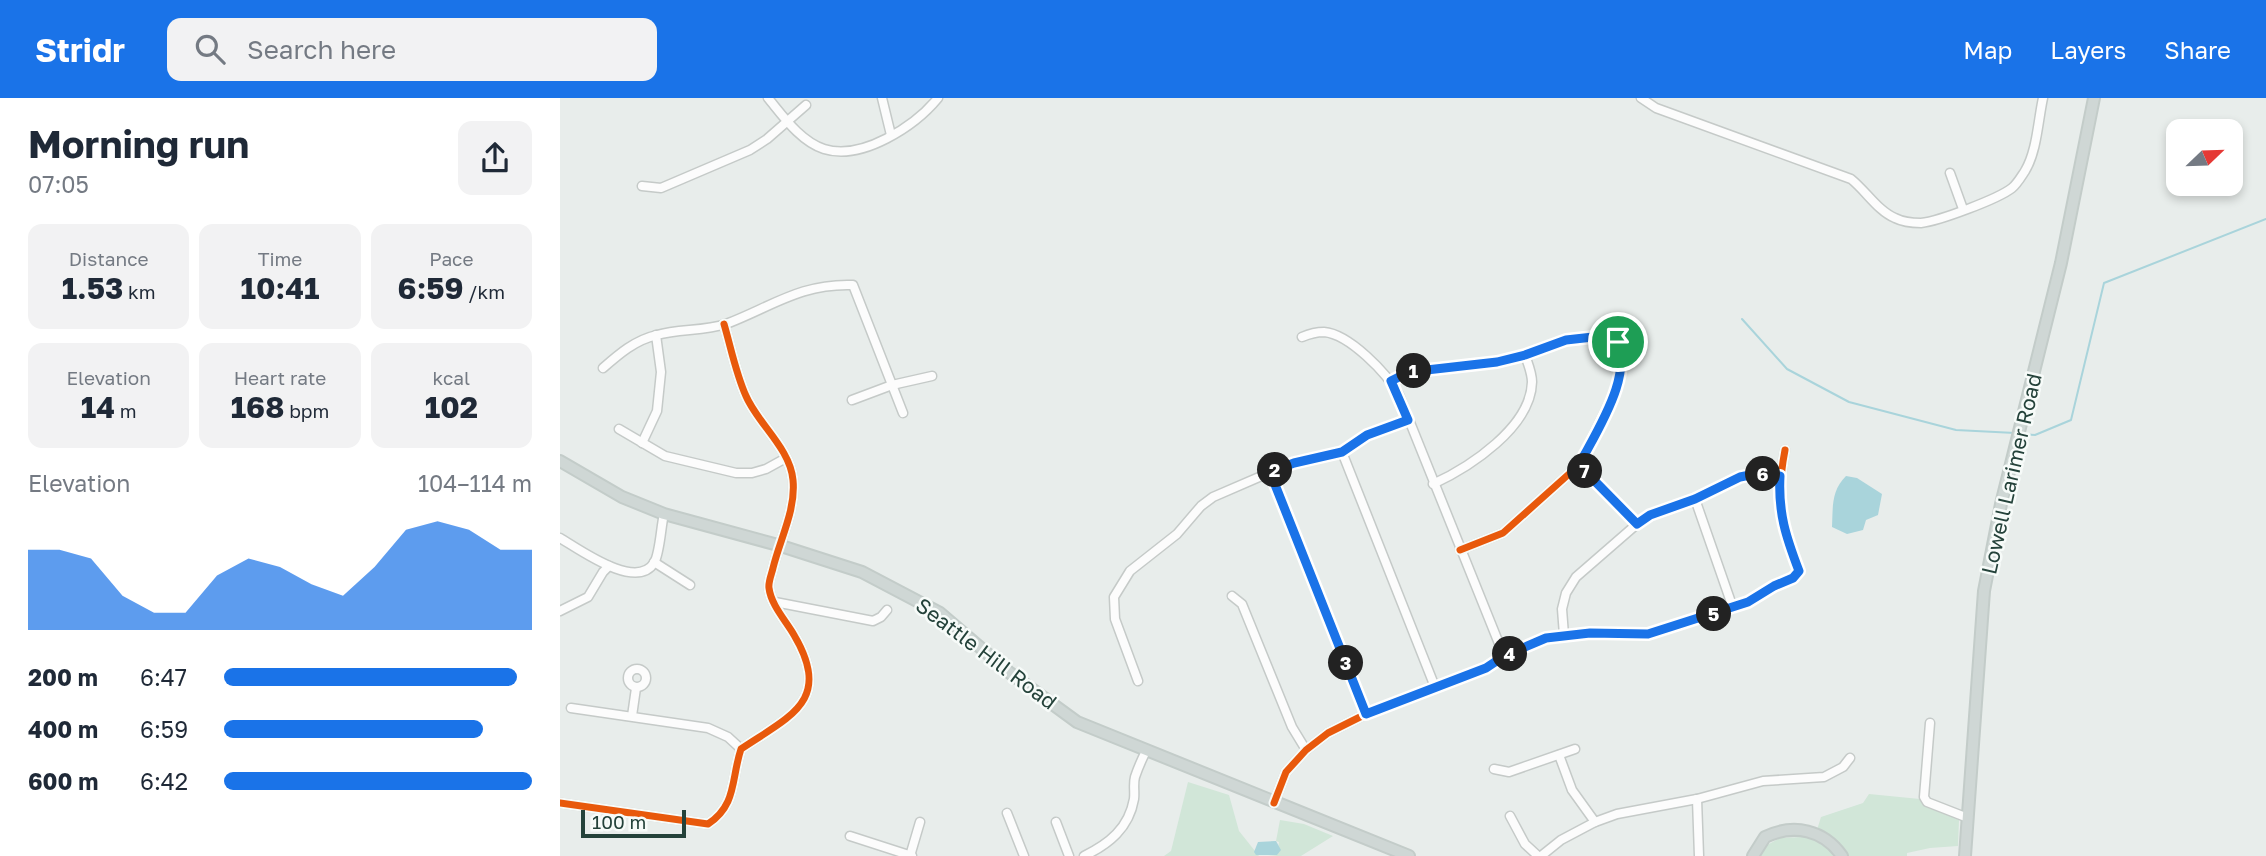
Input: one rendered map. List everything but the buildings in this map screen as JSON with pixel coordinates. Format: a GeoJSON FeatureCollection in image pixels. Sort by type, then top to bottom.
{"type":"FeatureCollection","features":[{"type":"Feature","properties":{"kind":"main road","name":"Lowell Larimer Road"},"geometry":{"type":"LineString","coordinates":[[1965,856],[1984,591],[2001,505],[2061,263],[2094,98]]}},
{"type":"Feature","properties":{"kind":"main road","name":"Seattle Hill Road"},"geometry":{"type":"LineString","coordinates":[[560,461],[622,498],[664,514],[778,545],[862,572],[940,613],[1010,673],[1077,722],[1409,856]]}},
{"type":"Feature","properties":{"kind":"main road"},"geometry":{"type":"LineString","coordinates":[[1753,856],[1765,837],[1790,830],[1819,834],[1829,840],[1842,856]]}},
{"type":"Feature","properties":{"kind":"street"},"geometry":{"type":"LineString","coordinates":[[768,98],[804,137],[824,149],[841,151],[865,148],[891,135],[915,120],[938,98]]}},
{"type":"Feature","properties":{"kind":"street"},"geometry":{"type":"LineString","coordinates":[[882,98],[891,135]]}},
{"type":"Feature","properties":{"kind":"street"},"geometry":{"type":"LineString","coordinates":[[1641,98],[1656,108],[1851,179],[1867,192],[1882,211],[1894,218],[1919,223],[2002,194],[2019,181],[2031,160],[2043,98]]}},
{"type":"Feature","properties":{"kind":"street"},"geometry":{"type":"LineString","coordinates":[[642,186],[661,188],[750,150],[806,105]]}},
{"type":"Feature","properties":{"kind":"street"},"geometry":{"type":"LineString","coordinates":[[1950,173],[1965,208]]}},
{"type":"Feature","properties":{"kind":"street"},"geometry":{"type":"LineString","coordinates":[[603,368],[626,348],[656,335],[724,324],[783,298],[828,284],[853,285],[903,413]]}},
{"type":"Feature","properties":{"kind":"street"},"geometry":{"type":"LineString","coordinates":[[560,803],[708,824],[727,808],[732,794],[734,769],[741,749],[801,706],[808,694],[810,678],[807,663],[768,588],[778,545],[793,502],[793,477],[786,458],[746,396],[724,324]]}},
{"type":"Feature","properties":{"kind":"street"},"geometry":{"type":"LineString","coordinates":[[1302,337],[1326,332],[1341,338],[1391,381],[1504,656]]}},
{"type":"Feature","properties":{"kind":"street"},"geometry":{"type":"LineString","coordinates":[[642,443],[657,411],[661,372],[656,335]]}},
{"type":"Feature","properties":{"kind":"street"},"geometry":{"type":"LineString","coordinates":[[1391,381],[1409,372],[1497,362],[1566,340],[1611,335],[1618,342],[1623,364],[1619,383],[1579,465],[1503,533],[1461,550]]}},
{"type":"Feature","properties":{"kind":"street"},"geometry":{"type":"LineString","coordinates":[[1433,484],[1462,470],[1518,422],[1526,407],[1532,380],[1525,355]]}},
{"type":"Feature","properties":{"kind":"street"},"geometry":{"type":"LineString","coordinates":[[852,400],[892,385],[933,376]]}},
{"type":"Feature","properties":{"kind":"street"},"geometry":{"type":"LineString","coordinates":[[1138,681],[1115,619],[1114,597],[1130,570],[1177,534],[1200,506],[1213,497],[1294,463],[1342,452],[1367,435],[1408,420]]}},
{"type":"Feature","properties":{"kind":"street"},"geometry":{"type":"LineString","coordinates":[[620,429],[665,456],[736,473],[752,473],[766,469],[786,458]]}},
{"type":"Feature","properties":{"kind":"street"},"geometry":{"type":"LineString","coordinates":[[1273,803],[1286,772],[1306,750],[1328,733],[1366,714],[1486,668],[1504,656],[1546,638],[1590,633],[1648,634],[1748,602],[1793,578],[1799,571],[1781,518],[1780,476],[1785,450]]}},
{"type":"Feature","properties":{"kind":"street"},"geometry":{"type":"LineString","coordinates":[[1342,452],[1435,687]]}},
{"type":"Feature","properties":{"kind":"street"},"geometry":{"type":"LineString","coordinates":[[1579,465],[1637,524]]}},
{"type":"Feature","properties":{"kind":"street"},"geometry":{"type":"LineString","coordinates":[[1270,472],[1366,714]]}},
{"type":"Feature","properties":{"kind":"street"},"geometry":{"type":"LineString","coordinates":[[1564,635],[1562,609],[1566,593],[1576,577],[1637,524],[1650,515],[1695,499],[1740,477],[1755,474],[1780,476]]}},
{"type":"Feature","properties":{"kind":"street"},"geometry":{"type":"LineString","coordinates":[[1695,499],[1732,608]]}},
{"type":"Feature","properties":{"kind":"street"},"geometry":{"type":"LineString","coordinates":[[560,538],[610,566],[629,573],[646,569],[654,562],[664,514]]}},
{"type":"Feature","properties":{"kind":"street"},"geometry":{"type":"LineString","coordinates":[[654,562],[690,585]]}},
{"type":"Feature","properties":{"kind":"street"},"geometry":{"type":"LineString","coordinates":[[560,611],[588,597],[603,572],[610,566]]}},
{"type":"Feature","properties":{"kind":"street"},"geometry":{"type":"LineString","coordinates":[[1232,596],[1242,604],[1292,727],[1306,750]]}},
{"type":"Feature","properties":{"kind":"street"},"geometry":{"type":"LineString","coordinates":[[775,602],[873,621],[887,610]]}},
{"type":"Feature","properties":{"kind":"street"},"geometry":{"type":"LineString","coordinates":[[632,716],[636,688]]}},
{"type":"Feature","properties":{"kind":"street"},"geometry":{"type":"LineString","coordinates":[[571,708],[708,728],[728,737],[741,749]]}},
{"type":"Feature","properties":{"kind":"street"},"geometry":{"type":"LineString","coordinates":[[1930,723],[1924,797],[1927,802],[1968,818]]}},
{"type":"Feature","properties":{"kind":"street"},"geometry":{"type":"LineString","coordinates":[[1494,769],[1509,772],[1575,749]]}},
{"type":"Feature","properties":{"kind":"street"},"geometry":{"type":"LineString","coordinates":[[1084,856],[1099,849],[1118,834],[1128,819],[1135,779],[1146,751]]}},
{"type":"Feature","properties":{"kind":"street"},"geometry":{"type":"LineString","coordinates":[[1559,755],[1572,790],[1595,822]]}},
{"type":"Feature","properties":{"kind":"street"},"geometry":{"type":"LineString","coordinates":[[1510,816],[1525,844],[1539,856],[1560,840],[1595,822],[1639,809],[1697,799],[1763,781],[1824,777],[1843,767],[1850,758]]}},
{"type":"Feature","properties":{"kind":"street"},"geometry":{"type":"LineString","coordinates":[[1697,799],[1699,856]]}},
{"type":"Feature","properties":{"kind":"street"},"geometry":{"type":"LineString","coordinates":[[1007,813],[1024,856]]}},
{"type":"Feature","properties":{"kind":"street"},"geometry":{"type":"LineString","coordinates":[[849,836],[911,856],[920,822]]}},
{"type":"Feature","properties":{"kind":"street"},"geometry":{"type":"LineString","coordinates":[[1056,822],[1069,856]]}},
{"type":"Feature","properties":{"kind":"green space"},"geometry":{"type":"Polygon","coordinates":[[[1188,782],[1229,795],[1239,831],[1259,856],[1164,856],[1171,851],[1188,782]]]}},
{"type":"Feature","properties":{"kind":"green space"},"geometry":{"type":"Polygon","coordinates":[[[1869,794],[1920,799],[1926,806],[1959,820],[1958,846],[1930,848],[1907,853],[1907,856],[1747,856],[1780,838],[1803,837],[1817,830],[1821,817],[1863,803],[1869,794]]]}},
{"type":"Feature","properties":{"kind":"green space"},"geometry":{"type":"Polygon","coordinates":[[[1280,820],[1304,824],[1333,836],[1301,856],[1268,856],[1277,855],[1279,842],[1276,841],[1280,820]]]}},
{"type":"Feature","properties":{"kind":"water"},"geometry":{"type":"Polygon","coordinates":[[[1846,476],[1857,478],[1882,494],[1878,515],[1866,520],[1863,530],[1847,534],[1832,527],[1835,493],[1846,476]]]}},
{"type":"Feature","properties":{"kind":"water"},"geometry":{"type":"Polygon","coordinates":[[[1276,841],[1281,850],[1277,855],[1256,855],[1254,852],[1258,842],[1276,841]]]}},
{"type":"Feature","properties":{"kind":"waterway"},"geometry":{"type":"LineString","coordinates":[[2024,434],[2035,435],[2071,420],[2104,283],[2266,219]]}},
{"type":"Feature","properties":{"kind":"waterway"},"geometry":{"type":"LineString","coordinates":[[1742,319],[1787,369],[1849,402],[1956,430],[2015,433]]}},
{"type":"Feature","properties":{"kind":"cycle path"},"geometry":{"type":"LineString","coordinates":[[560,803],[708,824],[717,817],[729,800],[741,749],[790,716],[807,691],[809,676],[805,657],[776,607],[769,588],[792,502],[791,468],[746,396],[724,324]]}},
{"type":"Feature","properties":{"kind":"cycle path"},"geometry":{"type":"LineString","coordinates":[[1391,381],[1420,369],[1497,362],[1566,340],[1611,335],[1618,342],[1623,364],[1619,383],[1579,465],[1503,533],[1460,550]]}},
{"type":"Feature","properties":{"kind":"cycle path"},"geometry":{"type":"LineString","coordinates":[[1274,803],[1286,772],[1306,750],[1328,733],[1366,714],[1486,668],[1504,656],[1546,638],[1590,633],[1648,634],[1748,602],[1793,577],[1799,571],[1784,525],[1781,498],[1785,450]]}},
{"type":"Feature","properties":{"kind":"route"},"geometry":{"type":"LineString","coordinates":[[1611,335],[1618,342],[1623,364],[1619,383],[1579,465],[1637,524],[1650,515],[1695,499],[1740,477],[1755,474],[1780,476],[1779,509],[1799,571],[1793,578],[1748,602],[1648,634],[1634,636],[1590,633],[1546,638],[1504,656],[1486,668],[1366,714],[1270,472],[1294,463],[1342,452],[1367,435],[1408,420],[1399,394],[1391,381],[1409,372],[1497,362],[1578,338],[1611,335]]}}]}
